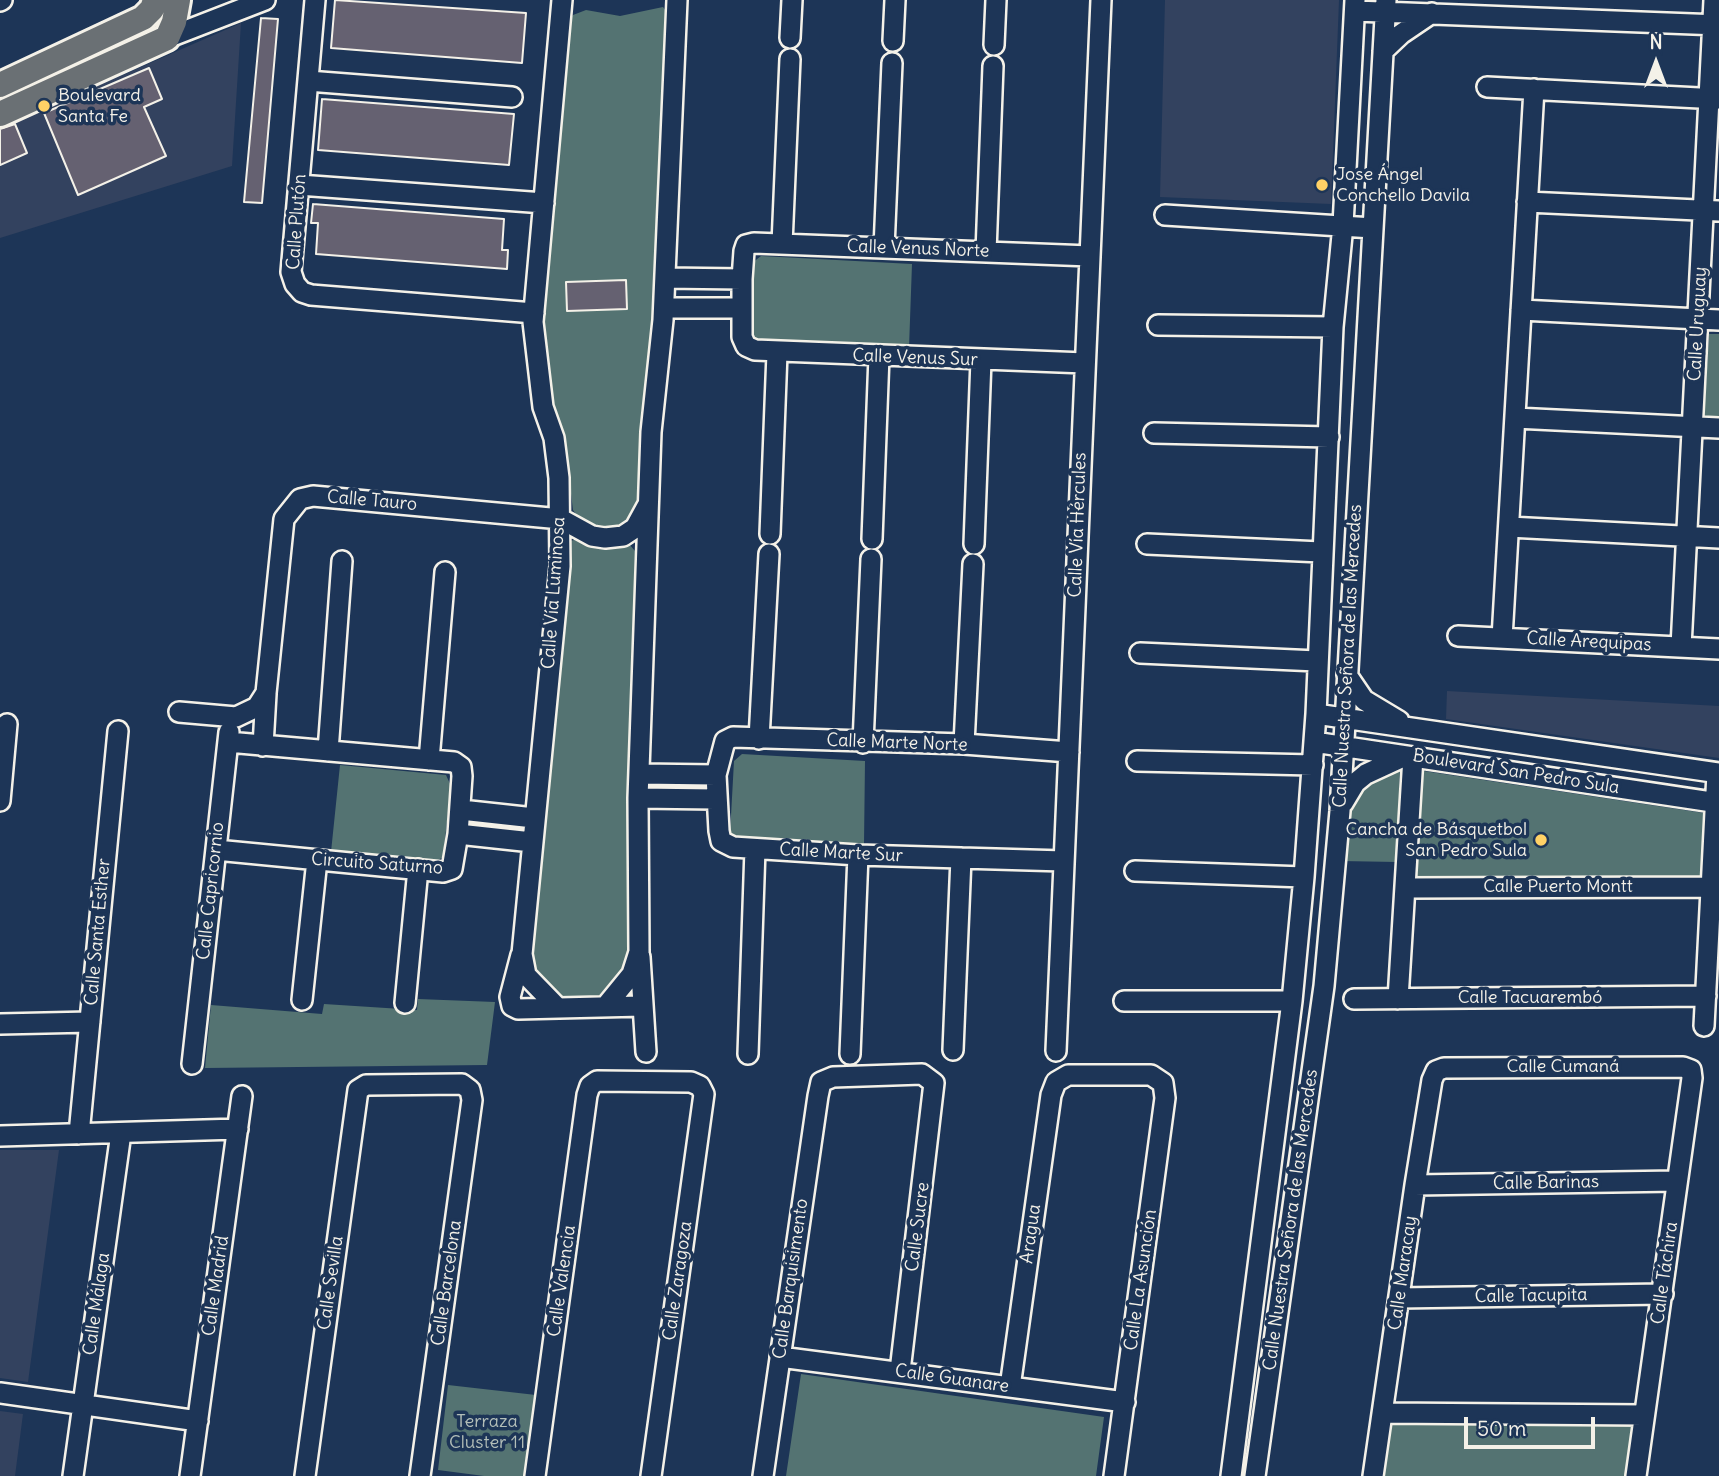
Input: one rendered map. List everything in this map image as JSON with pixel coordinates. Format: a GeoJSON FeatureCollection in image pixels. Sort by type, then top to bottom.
{"type":"FeatureCollection","features":[{"type":"Feature","properties":{"kind":"main road"},"geometry":{"type":"LineString","coordinates":[[0,114],[167,38],[175,1]]}},
{"type":"Feature","properties":{"kind":"main road"},"geometry":{"type":"LineString","coordinates":[[0,85],[143,18],[152,9],[175,1]]}},
{"type":"Feature","properties":{"kind":"street"},"geometry":{"type":"LineString","coordinates":[[167,38],[265,0]]}},
{"type":"Feature","properties":{"kind":"street","name":"Calle Plutón"},"geometry":{"type":"LineString","coordinates":[[315,0],[291,272],[295,284],[302,292],[534,313]]}},
{"type":"Feature","properties":{"kind":"street","name":"Calle Vía Luminosa"},"geometry":{"type":"LineString","coordinates":[[558,1008],[526,975],[522,954],[560,566],[559,478],[554,438],[543,407],[534,313],[562,0]]}},
{"type":"Feature","properties":{"kind":"street"},"geometry":{"type":"LineString","coordinates":[[646,1052],[639,952],[638,797],[651,432],[664,308],[677,0]]}},
{"type":"Feature","properties":{"kind":"street"},"geometry":{"type":"LineString","coordinates":[[790,38],[792,0]]}},
{"type":"Feature","properties":{"kind":"street"},"geometry":{"type":"LineString","coordinates":[[893,41],[895,0]]}},
{"type":"Feature","properties":{"kind":"street"},"geometry":{"type":"LineString","coordinates":[[994,45],[996,0]]}},
{"type":"Feature","properties":{"kind":"street","name":"Calle Vía Hércules"},"geometry":{"type":"LineString","coordinates":[[1056,1051],[1101,0]]}},
{"type":"Feature","properties":{"kind":"street","name":"Calle Uruguay"},"geometry":{"type":"LineString","coordinates":[[1681,647],[1698,319],[1712,211],[1716,25],[1714,0]]}},
{"type":"Feature","properties":{"kind":"street"},"geometry":{"type":"LineString","coordinates":[[1355,6],[1386,6],[1432,13],[1716,25]]}},
{"type":"Feature","properties":{"kind":"street","name":"Calle Nuestra Señora de las Mercedes"},"geometry":{"type":"LineString","coordinates":[[1231,1476],[1293,993],[1304,877],[1316,714],[1321,552],[1333,327],[1343,225],[1355,6]]}},
{"type":"Feature","properties":{"kind":"street","name":"Calle Nuestra Señora de las Mercedes"},"geometry":{"type":"LineString","coordinates":[[1255,1476],[1324,986],[1340,811],[1386,6]]}},
{"type":"Feature","properties":{"kind":"street"},"geometry":{"type":"LineString","coordinates":[[1383,51],[1401,34],[1432,13]]}},
{"type":"Feature","properties":{"kind":"street"},"geometry":{"type":"LineString","coordinates":[[782,244],[790,59]]}},
{"type":"Feature","properties":{"kind":"street"},"geometry":{"type":"LineString","coordinates":[[884,248],[892,63]]}},
{"type":"Feature","properties":{"kind":"street"},"geometry":{"type":"LineString","coordinates":[[986,252],[993,66]]}},
{"type":"Feature","properties":{"kind":"street"},"geometry":{"type":"LineString","coordinates":[[308,81],[512,97]]}},
{"type":"Feature","properties":{"kind":"street"},"geometry":{"type":"LineString","coordinates":[[1487,87],[1714,98]]}},
{"type":"Feature","properties":{"kind":"street"},"geometry":{"type":"LineString","coordinates":[[1502,638],[1534,89]]}},
{"type":"Feature","properties":{"kind":"street"},"geometry":{"type":"LineString","coordinates":[[299,185],[544,202]]}},
{"type":"Feature","properties":{"kind":"street"},"geometry":{"type":"LineString","coordinates":[[1527,202],[1712,211]]}},
{"type":"Feature","properties":{"kind":"street"},"geometry":{"type":"LineString","coordinates":[[1166,215],[1373,228]]}},
{"type":"Feature","properties":{"kind":"street","name":"Calle Venus Norte"},"geometry":{"type":"LineString","coordinates":[[742,279],[746,245],[782,244],[1090,256]]}},
{"type":"Feature","properties":{"kind":"street"},"geometry":{"type":"LineString","coordinates":[[664,308],[741,308],[742,279],[665,278]]}},
{"type":"Feature","properties":{"kind":"street","name":"Calle Venus Sur"},"geometry":{"type":"LineString","coordinates":[[741,308],[746,346],[777,353],[1085,363]]}},
{"type":"Feature","properties":{"kind":"street"},"geometry":{"type":"LineString","coordinates":[[1521,310],[1719,320]]}},
{"type":"Feature","properties":{"kind":"street"},"geometry":{"type":"LineString","coordinates":[[1158,325],[1333,327]]}},
{"type":"Feature","properties":{"kind":"street"},"geometry":{"type":"LineString","coordinates":[[770,534],[777,353]]}},
{"type":"Feature","properties":{"kind":"street"},"geometry":{"type":"LineString","coordinates":[[872,539],[879,356]]}},
{"type":"Feature","properties":{"kind":"street"},"geometry":{"type":"LineString","coordinates":[[974,544],[981,360]]}},
{"type":"Feature","properties":{"kind":"street"},"geometry":{"type":"LineString","coordinates":[[1515,418],[1719,428]]}},
{"type":"Feature","properties":{"kind":"street"},"geometry":{"type":"LineString","coordinates":[[1154,433],[1329,437]]}},
{"type":"Feature","properties":{"kind":"street","name":"Calle Tauro"},"geometry":{"type":"LineString","coordinates":[[263,746],[284,519],[300,499],[313,496],[561,519]]}},
{"type":"Feature","properties":{"kind":"street"},"geometry":{"type":"LineString","coordinates":[[561,519],[592,536],[623,536],[635,528],[649,502]]}},
{"type":"Feature","properties":{"kind":"street"},"geometry":{"type":"LineString","coordinates":[[1508,527],[1719,538]]}},
{"type":"Feature","properties":{"kind":"street"},"geometry":{"type":"LineString","coordinates":[[1147,544],[1321,552]]}},
{"type":"Feature","properties":{"kind":"street"},"geometry":{"type":"LineString","coordinates":[[760,739],[769,554]]}},
{"type":"Feature","properties":{"kind":"street"},"geometry":{"type":"LineString","coordinates":[[863,743],[871,559]]}},
{"type":"Feature","properties":{"kind":"street"},"geometry":{"type":"LineString","coordinates":[[328,751],[342,561]]}},
{"type":"Feature","properties":{"kind":"street"},"geometry":{"type":"LineString","coordinates":[[964,744],[973,564]]}},
{"type":"Feature","properties":{"kind":"street"},"geometry":{"type":"LineString","coordinates":[[429,760],[445,572]]}},
{"type":"Feature","properties":{"kind":"street","name":"Calle Arequipas"},"geometry":{"type":"LineString","coordinates":[[1458,636],[1719,649]]}},
{"type":"Feature","properties":{"kind":"street"},"geometry":{"type":"LineString","coordinates":[[1140,653],[1317,661]]}},
{"type":"Feature","properties":{"kind":"street"},"geometry":{"type":"LineString","coordinates":[[1348,675],[1364,700],[1409,727]]}},
{"type":"Feature","properties":{"kind":"street"},"geometry":{"type":"LineString","coordinates":[[178,712],[231,717],[246,714],[257,707],[266,693]]}},
{"type":"Feature","properties":{"kind":"street","name":"Boulevard San Pedro Sula"},"geometry":{"type":"LineString","coordinates":[[1316,714],[1718,773]]}},
{"type":"Feature","properties":{"kind":"street","name":"Calle Capricornio"},"geometry":{"type":"LineString","coordinates":[[192,1064],[231,717]]}},
{"type":"Feature","properties":{"kind":"street"},"geometry":{"type":"LineString","coordinates":[[0,801],[7,724]]}},
{"type":"Feature","properties":{"kind":"street","name":"Calle Santa Esther"},"geometry":{"type":"LineString","coordinates":[[79,1134],[118,731]]}},
{"type":"Feature","properties":{"kind":"street","name":"Calle Marte Norte"},"geometry":{"type":"LineString","coordinates":[[725,741],[733,737],[964,744],[1069,752]]}},
{"type":"Feature","properties":{"kind":"street","name":"Calle Marte Sur"},"geometry":{"type":"LineString","coordinates":[[725,741],[716,775],[715,799],[721,841],[733,847],[858,855],[1064,861]]}},
{"type":"Feature","properties":{"kind":"street","name":"Circuito Saturno"},"geometry":{"type":"LineString","coordinates":[[216,849],[443,872],[452,869],[461,810],[461,767],[454,762],[228,742]]}},
{"type":"Feature","properties":{"kind":"street","name":"Boulevard San Pedro Sula"},"geometry":{"type":"LineString","coordinates":[[1314,742],[1717,802]]}},
{"type":"Feature","properties":{"kind":"street"},"geometry":{"type":"LineString","coordinates":[[1340,811],[1355,783],[1377,768],[1409,756],[1398,999]]}},
{"type":"Feature","properties":{"kind":"street"},"geometry":{"type":"LineString","coordinates":[[1137,761],[1313,765]]}},
{"type":"Feature","properties":{"kind":"street"},"geometry":{"type":"LineString","coordinates":[[1704,1026],[1718,773]]}},
{"type":"Feature","properties":{"kind":"street"},"geometry":{"type":"LineString","coordinates":[[640,774],[716,775]]}},
{"type":"Feature","properties":{"kind":"street"},"geometry":{"type":"LineString","coordinates":[[638,797],[715,799]]}},
{"type":"Feature","properties":{"kind":"street"},"geometry":{"type":"LineString","coordinates":[[461,810],[534,818]]}},
{"type":"Feature","properties":{"kind":"street"},"geometry":{"type":"LineString","coordinates":[[458,834],[532,842]]}},
{"type":"Feature","properties":{"kind":"street"},"geometry":{"type":"LineString","coordinates":[[748,1054],[755,849]]}},
{"type":"Feature","properties":{"kind":"street"},"geometry":{"type":"LineString","coordinates":[[850,1054],[858,855]]}},
{"type":"Feature","properties":{"kind":"street"},"geometry":{"type":"LineString","coordinates":[[953,1050],[961,858]]}},
{"type":"Feature","properties":{"kind":"street"},"geometry":{"type":"LineString","coordinates":[[302,1000],[317,860]]}},
{"type":"Feature","properties":{"kind":"street"},"geometry":{"type":"LineString","coordinates":[[405,1003],[418,869]]}},
{"type":"Feature","properties":{"kind":"street"},"geometry":{"type":"LineString","coordinates":[[1135,872],[1304,877]]}},
{"type":"Feature","properties":{"kind":"street","name":"Calle Puerto Montt"},"geometry":{"type":"LineString","coordinates":[[1405,888],[1712,887]]}},
{"type":"Feature","properties":{"kind":"street"},"geometry":{"type":"LineString","coordinates":[[605,1007],[632,974],[639,952]]}},
{"type":"Feature","properties":{"kind":"street"},"geometry":{"type":"LineString","coordinates":[[522,954],[511,988],[512,1006],[518,1009],[642,1006]]}},
{"type":"Feature","properties":{"kind":"street"},"geometry":{"type":"LineString","coordinates":[[1124,1002],[1293,993],[1324,986]]}},
{"type":"Feature","properties":{"kind":"street","name":"Calle Tacuarembó"},"geometry":{"type":"LineString","coordinates":[[1354,999],[1706,996]]}},
{"type":"Feature","properties":{"kind":"street"},"geometry":{"type":"LineString","coordinates":[[0,1024],[90,1022]]}},
{"type":"Feature","properties":{"kind":"street","name":"Calle Cumaná"},"geometry":{"type":"LineString","coordinates":[[1436,1071],[1444,1068],[1630,1067],[1683,1067],[1691,1070]]}},
{"type":"Feature","properties":{"kind":"street","name":"Calle Táchira"},"geometry":{"type":"LineString","coordinates":[[1636,1476],[1663,1294],[1691,1070]]}},
{"type":"Feature","properties":{"kind":"street","name":"Calle Maracay"},"geometry":{"type":"LineString","coordinates":[[1373,1476],[1432,1080],[1436,1071]]}},
{"type":"Feature","properties":{"kind":"street","name":"Calle Barquisimento"},"geometry":{"type":"LineString","coordinates":[[763,1476],[821,1082],[834,1077],[922,1074],[934,1083]]}},
{"type":"Feature","properties":{"kind":"street","name":"Aragua"},"geometry":{"type":"LineString","coordinates":[[1010,1387],[1051,1095],[1056,1082],[1068,1075],[1151,1075],[1163,1083]]}},
{"type":"Feature","properties":{"kind":"street","name":"Calle Valencia"},"geometry":{"type":"LineString","coordinates":[[536,1476],[590,1086],[597,1082],[691,1082],[700,1086]]}},
{"type":"Feature","properties":{"kind":"street","name":"Calle Sucre"},"geometry":{"type":"LineString","coordinates":[[900,1371],[934,1083]]}},
{"type":"Feature","properties":{"kind":"street","name":"Calle La Asunción"},"geometry":{"type":"LineString","coordinates":[[1115,1476],[1165,1098],[1163,1083]]}},
{"type":"Feature","properties":{"kind":"street","name":"Calle Sevilla"},"geometry":{"type":"LineString","coordinates":[[311,1475],[358,1090],[366,1085],[462,1084],[470,1090]]}},
{"type":"Feature","properties":{"kind":"street","name":"Calle Zaragoza"},"geometry":{"type":"LineString","coordinates":[[651,1476],[704,1094],[700,1086]]}},
{"type":"Feature","properties":{"kind":"street","name":"Calle Barcelona"},"geometry":{"type":"LineString","coordinates":[[420,1476],[472,1100],[470,1090]]}},
{"type":"Feature","properties":{"kind":"street","name":"Calle Madrid"},"geometry":{"type":"LineString","coordinates":[[190,1476],[242,1097]]}},
{"type":"Feature","properties":{"kind":"street"},"geometry":{"type":"LineString","coordinates":[[0,1136],[238,1129]]}},
{"type":"Feature","properties":{"kind":"street","name":"Calle Málaga"},"geometry":{"type":"LineString","coordinates":[[74,1476],[121,1133]]}},
{"type":"Feature","properties":{"kind":"street","name":"Calle Barinas"},"geometry":{"type":"LineString","coordinates":[[1416,1185],[1677,1181]]}},
{"type":"Feature","properties":{"kind":"street","name":"Calle Tacupita"},"geometry":{"type":"LineString","coordinates":[[1399,1298],[1663,1294]]}},
{"type":"Feature","properties":{"kind":"street","name":"Calle Guanare"},"geometry":{"type":"LineString","coordinates":[[780,1357],[1125,1402]]}},
{"type":"Feature","properties":{"kind":"street"},"geometry":{"type":"LineString","coordinates":[[0,1394],[198,1421]]}},
{"type":"Feature","properties":{"kind":"street"},"geometry":{"type":"LineString","coordinates":[[1384,1413],[1644,1415]]}},
{"type":"Feature","properties":{"kind":"shaded area"},"geometry":{"type":"Polygon","coordinates":[[[1165,0],[1339,0],[1331,204],[1160,197],[1165,0]]]}},
{"type":"Feature","properties":{"kind":"shaded area"},"geometry":{"type":"Polygon","coordinates":[[[241,23],[232,166],[0,238],[0,129],[241,23]]]}},
{"type":"Feature","properties":{"kind":"shaded area"},"geometry":{"type":"Polygon","coordinates":[[[1447,691],[1719,706],[1719,758],[1446,719],[1447,691]]]}},
{"type":"Feature","properties":{"kind":"shaded area"},"geometry":{"type":"Polygon","coordinates":[[[0,1150],[59,1150],[28,1382],[0,1378],[0,1150]]]}},
{"type":"Feature","properties":{"kind":"shaded area"},"geometry":{"type":"Polygon","coordinates":[[[0,1411],[23,1414],[15,1476],[0,1476],[0,1411]]]}},
{"type":"Feature","properties":{"kind":"green space"},"geometry":{"type":"Polygon","coordinates":[[[663,7],[669,15],[658,279],[638,509],[625,529],[601,532],[580,520],[573,510],[564,437],[547,399],[540,323],[564,24],[573,15],[586,10],[620,16],[663,7]]]}},
{"type":"Feature","properties":{"kind":"green space"},"geometry":{"type":"Polygon","coordinates":[[[761,256],[912,264],[909,348],[757,342],[749,336],[752,263],[761,256]]]}},
{"type":"Feature","properties":{"kind":"green space"},"geometry":{"type":"Polygon","coordinates":[[[1709,334],[1719,334],[1719,418],[1704,417],[1709,334]]]}},
{"type":"Feature","properties":{"kind":"green space"},"geometry":{"type":"Polygon","coordinates":[[[578,539],[604,548],[629,544],[635,551],[630,961],[602,999],[556,999],[538,982],[528,954],[570,541],[578,539]]]}},
{"type":"Feature","properties":{"kind":"green space"},"geometry":{"type":"Polygon","coordinates":[[[742,754],[865,761],[864,844],[738,840],[730,834],[734,761],[742,754]]]}},
{"type":"Feature","properties":{"kind":"green space"},"geometry":{"type":"Polygon","coordinates":[[[340,765],[446,775],[451,786],[443,857],[434,863],[331,852],[340,765]]]}},
{"type":"Feature","properties":{"kind":"green space"},"geometry":{"type":"Polygon","coordinates":[[[1400,770],[1397,862],[1340,861],[1349,803],[1380,777],[1400,770]]]}},
{"type":"Feature","properties":{"kind":"green space"},"geometry":{"type":"Polygon","coordinates":[[[1417,770],[1704,813],[1701,880],[1412,879],[1417,770]]]}},
{"type":"Feature","properties":{"kind":"green space"},"geometry":{"type":"Polygon","coordinates":[[[418,999],[495,1002],[487,1065],[205,1068],[211,1005],[322,1014],[324,1004],[417,1010],[418,999]]]}},
{"type":"Feature","properties":{"kind":"green space"},"geometry":{"type":"Polygon","coordinates":[[[801,1374],[1104,1417],[1096,1476],[786,1476],[801,1374]]]}},
{"type":"Feature","properties":{"kind":"green space","name":"Terraza Cluster 11"},"geometry":{"type":"Polygon","coordinates":[[[448,1385],[536,1395],[526,1476],[484,1476],[438,1470],[448,1385]]]}},
{"type":"Feature","properties":{"kind":"green space"},"geometry":{"type":"Polygon","coordinates":[[[1384,1414],[1643,1415],[1635,1476],[1374,1476],[1384,1414]]]}},
{"type":"Feature","properties":{"kind":"building"},"geometry":{"type":"Polygon","coordinates":[[[335,0],[526,13],[522,63],[331,48],[335,0]]]}},
{"type":"Feature","properties":{"kind":"building"},"geometry":{"type":"Polygon","coordinates":[[[261,18],[278,19],[262,203],[244,202],[261,18]]]}},
{"type":"Feature","properties":{"kind":"building"},"geometry":{"type":"Polygon","coordinates":[[[149,68],[162,99],[144,107],[166,156],[78,195],[44,113],[149,68]]]}},
{"type":"Feature","properties":{"kind":"building"},"geometry":{"type":"Polygon","coordinates":[[[322,99],[514,114],[509,165],[318,150],[322,99]]]}},
{"type":"Feature","properties":{"kind":"building"},"geometry":{"type":"Polygon","coordinates":[[[15,124],[27,153],[0,165],[0,129],[15,124]]]}},
{"type":"Feature","properties":{"kind":"building"},"geometry":{"type":"Polygon","coordinates":[[[313,204],[504,219],[502,250],[508,250],[507,269],[316,254],[318,223],[311,223],[313,204]]]}},
{"type":"Feature","properties":{"kind":"building"},"geometry":{"type":"Polygon","coordinates":[[[626,280],[627,309],[567,311],[566,282],[626,280]]]}},
{"type":"Feature","properties":{"kind":"place","name":"Boulevard Santa Fe"},"geometry":{"type":"Point","coordinates":[44,106]}},
{"type":"Feature","properties":{"kind":"place","name":"Jose Ángel Conchello Davila"},"geometry":{"type":"Point","coordinates":[1322,185]}},
{"type":"Feature","properties":{"kind":"place","name":"Cancha de Básquetbol San Pedro Sula"},"geometry":{"type":"Point","coordinates":[1541,840]}}]}
